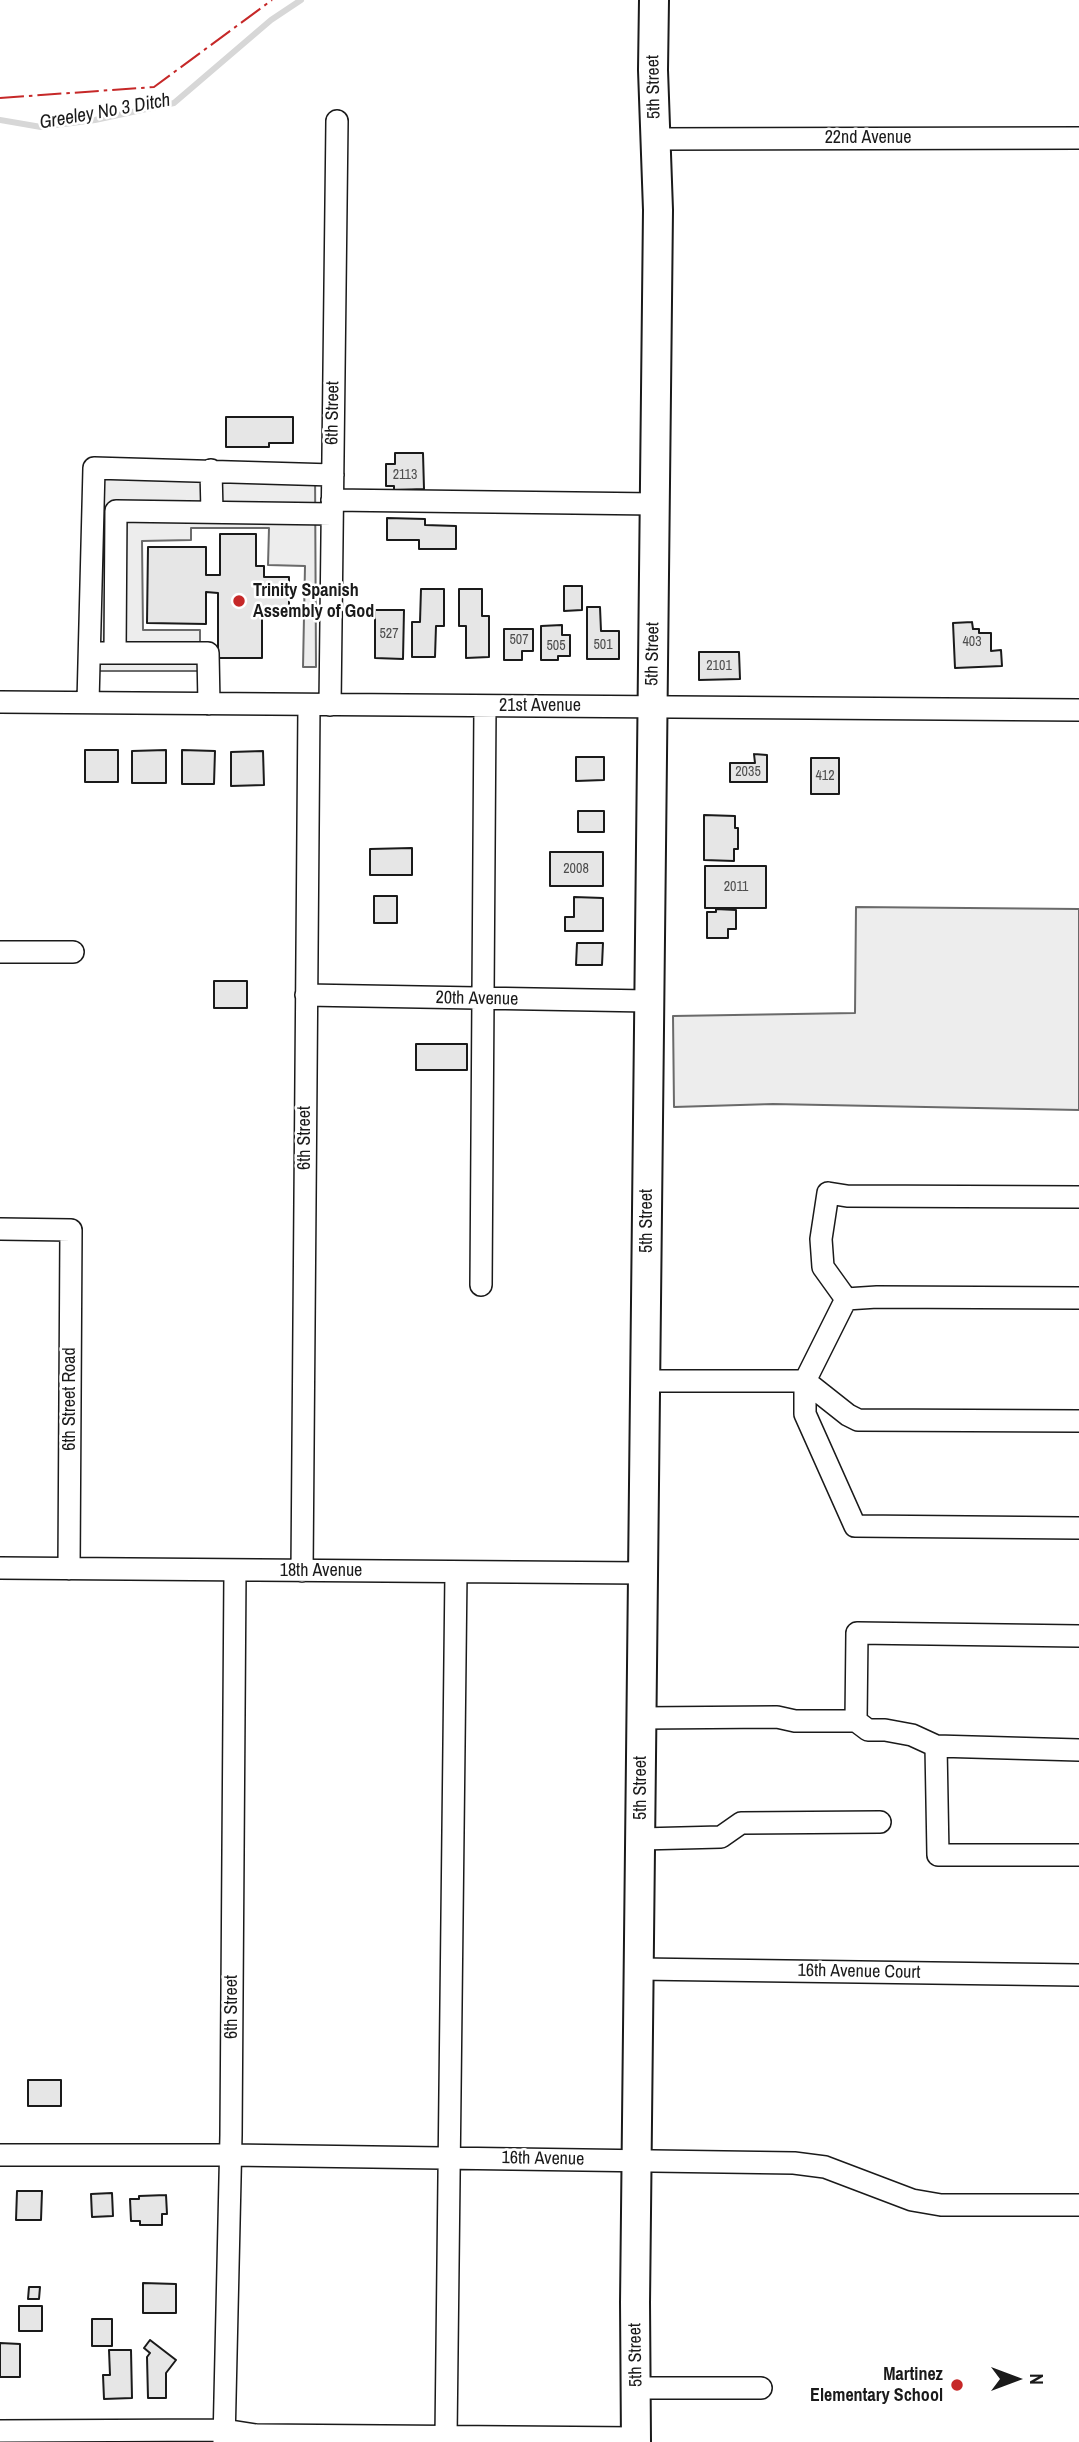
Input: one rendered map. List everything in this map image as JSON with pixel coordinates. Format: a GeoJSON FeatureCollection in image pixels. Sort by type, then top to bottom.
{"type":"FeatureCollection","features":[{"type":"Feature","properties":{"kind":"main road","name":"5th Street"},"geometry":{"type":"LineString","coordinates":[[636,2440],[648,1001],[658,210],[653,81],[654,0]]}},
{"type":"Feature","properties":{"kind":"street","name":"6th Street"},"geometry":{"type":"LineString","coordinates":[[302,1571],[306,995],[319,705],[332,507],[337,121]]}},
{"type":"Feature","properties":{"kind":"street","name":"22nd Avenue"},"geometry":{"type":"LineString","coordinates":[[656,139],[1079,138]]}},
{"type":"Feature","properties":{"kind":"street"},"geometry":{"type":"LineString","coordinates":[[94,468],[333,475]]}},
{"type":"Feature","properties":{"kind":"street"},"geometry":{"type":"LineString","coordinates":[[94,468],[116,511],[115,653]]}},
{"type":"Feature","properties":{"kind":"street"},"geometry":{"type":"LineString","coordinates":[[89,702],[94,468]]}},
{"type":"Feature","properties":{"kind":"street"},"geometry":{"type":"LineString","coordinates":[[211,470],[212,512]]}},
{"type":"Feature","properties":{"kind":"street"},"geometry":{"type":"LineString","coordinates":[[116,511],[212,512],[332,507],[655,504]]}},
{"type":"Feature","properties":{"kind":"street"},"geometry":{"type":"LineString","coordinates":[[90,653],[208,653],[209,704]]}},
{"type":"Feature","properties":{"kind":"street","name":"21st Avenue"},"geometry":{"type":"LineString","coordinates":[[0,702],[1079,710]]}},
{"type":"Feature","properties":{"kind":"street"},"geometry":{"type":"LineString","coordinates":[[481,1285],[485,706]]}},
{"type":"Feature","properties":{"kind":"street"},"geometry":{"type":"LineString","coordinates":[[0,951],[74,952]]}},
{"type":"Feature","properties":{"kind":"street","name":"20th Avenue"},"geometry":{"type":"LineString","coordinates":[[306,995],[648,1001]]}},
{"type":"Feature","properties":{"kind":"street"},"geometry":{"type":"LineString","coordinates":[[846,1299],[823,1267],[821,1239],[828,1193],[847,1196],[1079,1196]]}},
{"type":"Feature","properties":{"kind":"street","name":"6th Street Road"},"geometry":{"type":"LineString","coordinates":[[0,1229],[71,1230],[69,1569]]}},
{"type":"Feature","properties":{"kind":"street"},"geometry":{"type":"LineString","coordinates":[[846,1299],[1079,1298]]}},
{"type":"Feature","properties":{"kind":"street"},"geometry":{"type":"LineString","coordinates":[[846,1299],[805,1381],[805,1414],[855,1526],[1079,1528]]}},
{"type":"Feature","properties":{"kind":"street"},"geometry":{"type":"LineString","coordinates":[[646,1381],[805,1381],[858,1420],[1079,1421]]}},
{"type":"Feature","properties":{"kind":"street","name":"18th Avenue"},"geometry":{"type":"LineString","coordinates":[[0,1568],[643,1573]]}},
{"type":"Feature","properties":{"kind":"street","name":"6th Street"},"geometry":{"type":"LineString","coordinates":[[224,2436],[230,2155],[235,1571]]}},
{"type":"Feature","properties":{"kind":"street"},"geometry":{"type":"LineString","coordinates":[[446,2437],[456,1572]]}},
{"type":"Feature","properties":{"kind":"street"},"geometry":{"type":"LineString","coordinates":[[856,1721],[857,1633],[1079,1636]]}},
{"type":"Feature","properties":{"kind":"street"},"geometry":{"type":"LineString","coordinates":[[641,1718],[777,1717],[795,1721],[856,1721],[868,1730],[912,1735],[936,1746],[1079,1750]]}},
{"type":"Feature","properties":{"kind":"street"},"geometry":{"type":"LineString","coordinates":[[936,1746],[938,1855],[1079,1855]]}},
{"type":"Feature","properties":{"kind":"street"},"geometry":{"type":"LineString","coordinates":[[641,1839],[721,1837],[741,1824],[880,1822]]}},
{"type":"Feature","properties":{"kind":"street","name":"16th Avenue Court"},"geometry":{"type":"LineString","coordinates":[[639,1969],[1079,1975]]}},
{"type":"Feature","properties":{"kind":"street","name":"16th Avenue"},"geometry":{"type":"LineString","coordinates":[[0,2155],[230,2155],[794,2163],[825,2167],[912,2200],[932,2203],[1079,2205]]}},
{"type":"Feature","properties":{"kind":"street"},"geometry":{"type":"LineString","coordinates":[[636,2388],[761,2388]]}},
{"type":"Feature","properties":{"kind":"street"},"geometry":{"type":"LineString","coordinates":[[0,2431],[636,2440]]}},
{"type":"Feature","properties":{"kind":"shaded area"},"geometry":{"type":"Polygon","coordinates":[[[88,462],[315,467],[316,667],[303,667],[305,566],[268,565],[269,528],[191,528],[191,540],[142,541],[143,630],[200,630],[200,671],[82,671],[88,462]]]}},
{"type":"Feature","properties":{"kind":"shaded area"},"geometry":{"type":"Polygon","coordinates":[[[856,907],[1079,909],[1079,1110],[773,1104],[674,1107],[673,1016],[855,1013],[856,907]]]}},
{"type":"Feature","properties":{"kind":"building"},"geometry":{"type":"Polygon","coordinates":[[[226,417],[293,417],[293,443],[269,443],[269,447],[226,447],[226,417]]]}},
{"type":"Feature","properties":{"kind":"building"},"geometry":{"type":"Polygon","coordinates":[[[395,453],[423,453],[424,489],[394,490],[394,486],[386,486],[386,464],[395,464],[395,453]]]}},
{"type":"Feature","properties":{"kind":"building"},"geometry":{"type":"Polygon","coordinates":[[[387,518],[425,519],[425,525],[456,526],[456,549],[419,549],[419,540],[387,540],[387,518]]]}},
{"type":"Feature","properties":{"kind":"building"},"geometry":{"type":"Polygon","coordinates":[[[220,534],[256,534],[256,566],[264,566],[264,577],[289,577],[289,612],[262,611],[262,658],[218,658],[218,593],[206,592],[206,624],[147,623],[148,547],[206,547],[206,575],[220,575],[220,534]]]}},
{"type":"Feature","properties":{"kind":"building"},"geometry":{"type":"Polygon","coordinates":[[[564,586],[582,586],[582,610],[564,611],[564,586]]]}},
{"type":"Feature","properties":{"kind":"building"},"geometry":{"type":"Polygon","coordinates":[[[421,589],[444,589],[444,626],[436,626],[435,657],[412,657],[412,622],[420,622],[421,589]]]}},
{"type":"Feature","properties":{"kind":"building"},"geometry":{"type":"Polygon","coordinates":[[[459,589],[482,589],[482,616],[489,616],[489,657],[466,658],[466,626],[459,626],[459,589]]]}},
{"type":"Feature","properties":{"kind":"building"},"geometry":{"type":"Polygon","coordinates":[[[587,607],[600,607],[601,631],[619,631],[619,659],[587,659],[587,607]]]}},
{"type":"Feature","properties":{"kind":"building"},"geometry":{"type":"Polygon","coordinates":[[[375,610],[404,610],[403,659],[375,658],[375,610]]]}},
{"type":"Feature","properties":{"kind":"building"},"geometry":{"type":"Polygon","coordinates":[[[972,622],[973,629],[979,629],[979,633],[991,633],[991,651],[1001,650],[1002,666],[955,668],[953,623],[972,622]]]}},
{"type":"Feature","properties":{"kind":"building"},"geometry":{"type":"Polygon","coordinates":[[[562,625],[562,635],[570,635],[570,656],[558,656],[558,660],[541,660],[541,626],[562,625]]]}},
{"type":"Feature","properties":{"kind":"building"},"geometry":{"type":"Polygon","coordinates":[[[504,629],[533,629],[533,651],[522,651],[522,660],[504,660],[504,629]]]}},
{"type":"Feature","properties":{"kind":"building"},"geometry":{"type":"Polygon","coordinates":[[[699,652],[739,652],[740,679],[699,680],[699,652]]]}},
{"type":"Feature","properties":{"kind":"building"},"geometry":{"type":"Polygon","coordinates":[[[85,750],[118,750],[118,782],[85,782],[85,750]]]}},
{"type":"Feature","properties":{"kind":"building"},"geometry":{"type":"Polygon","coordinates":[[[166,750],[166,783],[132,783],[132,751],[166,750]]]}},
{"type":"Feature","properties":{"kind":"building"},"geometry":{"type":"Polygon","coordinates":[[[182,750],[215,751],[214,784],[182,784],[182,750]]]}},
{"type":"Feature","properties":{"kind":"building"},"geometry":{"type":"Polygon","coordinates":[[[263,751],[264,785],[231,786],[231,752],[263,751]]]}},
{"type":"Feature","properties":{"kind":"building"},"geometry":{"type":"Polygon","coordinates":[[[754,754],[767,755],[767,782],[730,782],[730,763],[755,763],[754,754]]]}},
{"type":"Feature","properties":{"kind":"building"},"geometry":{"type":"Polygon","coordinates":[[[576,757],[604,757],[604,780],[576,781],[576,757]]]}},
{"type":"Feature","properties":{"kind":"building"},"geometry":{"type":"Polygon","coordinates":[[[811,758],[839,758],[839,794],[811,794],[811,758]]]}},
{"type":"Feature","properties":{"kind":"building"},"geometry":{"type":"Polygon","coordinates":[[[578,811],[604,811],[604,832],[578,832],[578,811]]]}},
{"type":"Feature","properties":{"kind":"building"},"geometry":{"type":"Polygon","coordinates":[[[704,815],[735,816],[738,849],[734,849],[734,861],[704,860],[704,815]]]}},
{"type":"Feature","properties":{"kind":"building"},"geometry":{"type":"Polygon","coordinates":[[[412,848],[412,875],[370,875],[370,849],[412,848]]]}},
{"type":"Feature","properties":{"kind":"building"},"geometry":{"type":"Polygon","coordinates":[[[550,852],[603,852],[603,886],[550,886],[550,852]]]}},
{"type":"Feature","properties":{"kind":"building"},"geometry":{"type":"Polygon","coordinates":[[[705,866],[766,866],[766,908],[705,908],[705,866]]]}},
{"type":"Feature","properties":{"kind":"building"},"geometry":{"type":"Polygon","coordinates":[[[374,896],[397,896],[397,923],[374,923],[374,896]]]}},
{"type":"Feature","properties":{"kind":"building"},"geometry":{"type":"Polygon","coordinates":[[[574,897],[603,898],[603,931],[565,931],[565,917],[574,917],[574,897]]]}},
{"type":"Feature","properties":{"kind":"building"},"geometry":{"type":"Polygon","coordinates":[[[716,909],[736,910],[736,929],[728,929],[728,938],[707,938],[707,912],[716,912],[716,909]]]}},
{"type":"Feature","properties":{"kind":"building"},"geometry":{"type":"Polygon","coordinates":[[[577,943],[603,943],[602,965],[576,965],[577,943]]]}},
{"type":"Feature","properties":{"kind":"building"},"geometry":{"type":"Polygon","coordinates":[[[214,981],[247,981],[247,1008],[214,1008],[214,981]]]}},
{"type":"Feature","properties":{"kind":"building"},"geometry":{"type":"Polygon","coordinates":[[[416,1044],[467,1044],[467,1070],[416,1070],[416,1044]]]}},
{"type":"Feature","properties":{"kind":"building"},"geometry":{"type":"Polygon","coordinates":[[[28,2080],[61,2080],[61,2106],[28,2106],[28,2080]]]}},
{"type":"Feature","properties":{"kind":"building"},"geometry":{"type":"Polygon","coordinates":[[[17,2191],[42,2191],[41,2220],[16,2220],[17,2191]]]}},
{"type":"Feature","properties":{"kind":"building"},"geometry":{"type":"Polygon","coordinates":[[[112,2193],[113,2216],[92,2217],[91,2194],[112,2193]]]}},
{"type":"Feature","properties":{"kind":"building"},"geometry":{"type":"Polygon","coordinates":[[[166,2195],[167,2214],[162,2214],[162,2225],[140,2225],[140,2221],[131,2221],[130,2199],[166,2195]]]}},
{"type":"Feature","properties":{"kind":"building"},"geometry":{"type":"Polygon","coordinates":[[[143,2283],[176,2284],[176,2313],[143,2313],[143,2283]]]}},
{"type":"Feature","properties":{"kind":"building"},"geometry":{"type":"Polygon","coordinates":[[[29,2287],[40,2287],[39,2299],[28,2299],[29,2287]]]}},
{"type":"Feature","properties":{"kind":"building"},"geometry":{"type":"Polygon","coordinates":[[[19,2306],[42,2306],[42,2331],[19,2331],[19,2306]]]}},
{"type":"Feature","properties":{"kind":"building"},"geometry":{"type":"Polygon","coordinates":[[[92,2319],[112,2319],[112,2346],[92,2346],[92,2319]]]}},
{"type":"Feature","properties":{"kind":"building"},"geometry":{"type":"Polygon","coordinates":[[[150,2340],[176,2360],[166,2373],[166,2398],[148,2398],[147,2357],[150,2353],[144,2348],[150,2340]]]}},
{"type":"Feature","properties":{"kind":"building"},"geometry":{"type":"Polygon","coordinates":[[[0,2343],[20,2344],[20,2377],[0,2377],[0,2343]]]}},
{"type":"Feature","properties":{"kind":"building"},"geometry":{"type":"Polygon","coordinates":[[[109,2350],[131,2350],[132,2398],[104,2399],[103,2375],[110,2375],[109,2350]]]}},
{"type":"Feature","properties":{"kind":"waterway","name":"Greeley No 3 Ditch"},"geometry":{"type":"LineString","coordinates":[[0,120],[41,127],[95,120],[174,103],[271,20],[301,0]]}},
{"type":"Feature","properties":{"kind":"power"},"geometry":{"type":"LineString","coordinates":[[0,98],[154,87],[272,0]]}},
{"type":"Feature","properties":{"kind":"place","name":"Trinity Spanish Assembly of God"},"geometry":{"type":"Point","coordinates":[239,601]}},
{"type":"Feature","properties":{"kind":"place","name":"Martinez Elementary School"},"geometry":{"type":"Point","coordinates":[957,2385]}}]}
